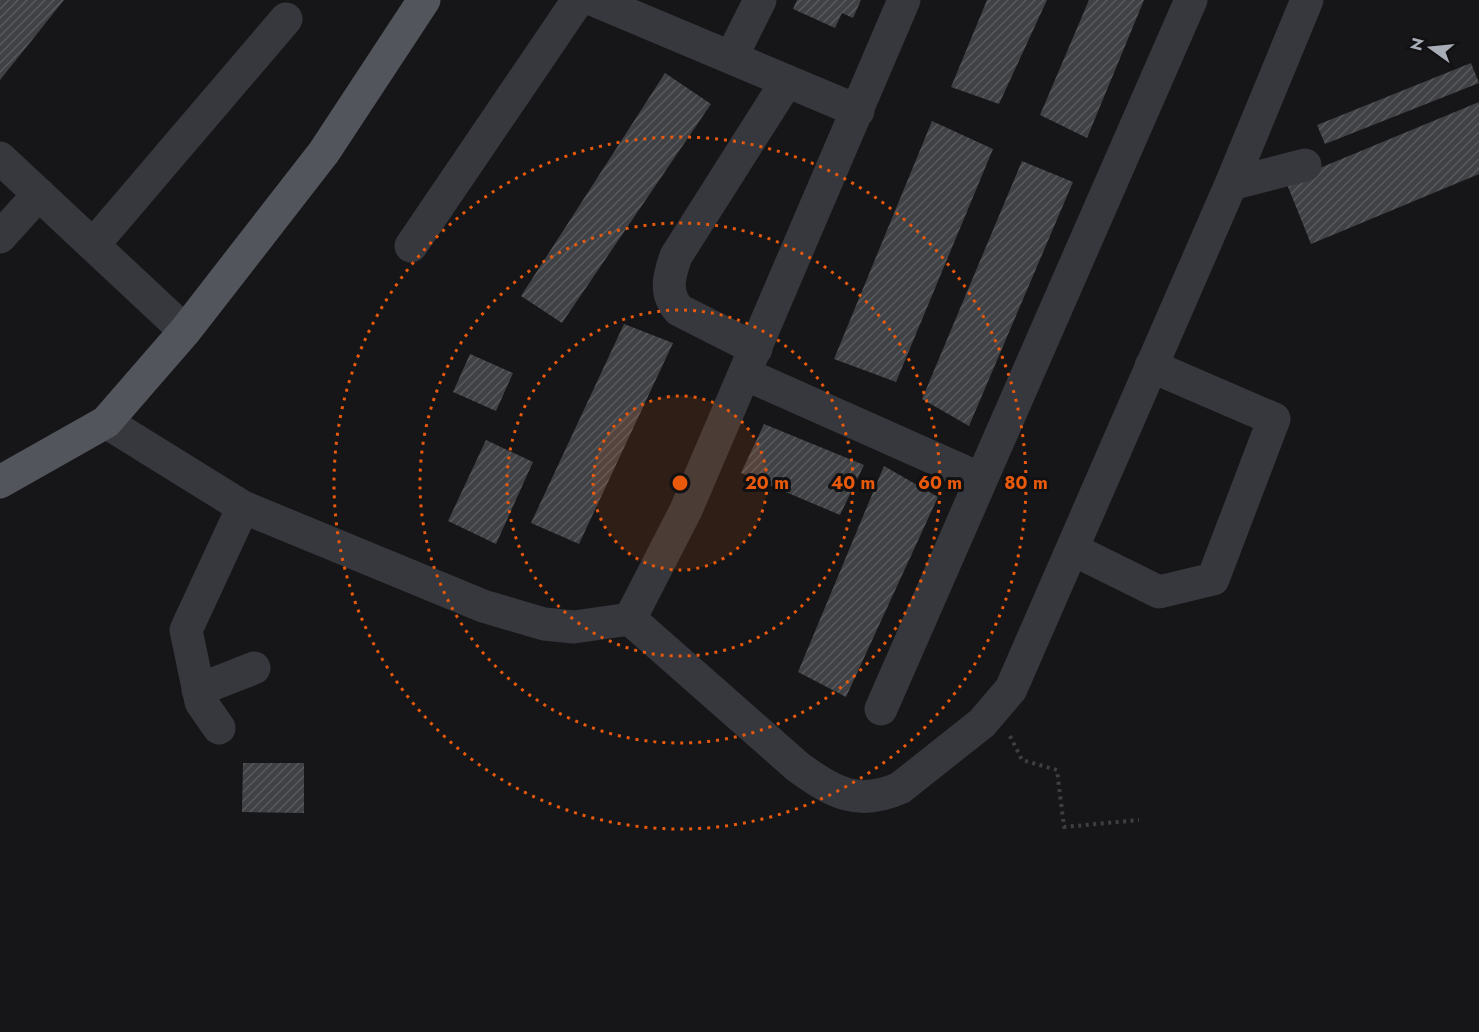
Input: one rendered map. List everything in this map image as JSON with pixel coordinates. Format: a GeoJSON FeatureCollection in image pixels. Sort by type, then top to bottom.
{"type":"FeatureCollection","features":[{"type":"Feature","properties":{"kind":"main road"},"geometry":{"type":"LineString","coordinates":[[0,482],[106,422],[185,332],[324,152],[424,0]]}},
{"type":"Feature","properties":{"kind":"street"},"geometry":{"type":"LineString","coordinates":[[411,246],[578,0]]}},
{"type":"Feature","properties":{"kind":"street"},"geometry":{"type":"LineString","coordinates":[[594,0],[732,56],[858,111]]}},
{"type":"Feature","properties":{"kind":"street"},"geometry":{"type":"LineString","coordinates":[[732,56],[760,0]]}},
{"type":"Feature","properties":{"kind":"street"},"geometry":{"type":"LineString","coordinates":[[630,619],[686,510],[904,0]]}},
{"type":"Feature","properties":{"kind":"street"},"geometry":{"type":"LineString","coordinates":[[881,709],[1191,0]]}},
{"type":"Feature","properties":{"kind":"street"},"geometry":{"type":"LineString","coordinates":[[106,422],[243,507],[483,606],[544,624],[574,627],[630,619],[798,767],[824,785],[856,797],[873,796],[900,788],[996,709],[1011,689],[1231,184],[1306,0]]}},
{"type":"Feature","properties":{"kind":"street"},"geometry":{"type":"LineString","coordinates":[[94,244],[285,19]]}},
{"type":"Feature","properties":{"kind":"street"},"geometry":{"type":"LineString","coordinates":[[787,81],[676,256],[669,286],[673,303],[751,362],[981,479]]}},
{"type":"Feature","properties":{"kind":"street"},"geometry":{"type":"LineString","coordinates":[[0,158],[185,332]]}},
{"type":"Feature","properties":{"kind":"street"},"geometry":{"type":"LineString","coordinates":[[1231,184],[1305,165]]}},
{"type":"Feature","properties":{"kind":"street"},"geometry":{"type":"LineString","coordinates":[[0,237],[39,194]]}},
{"type":"Feature","properties":{"kind":"street"},"geometry":{"type":"LineString","coordinates":[[1072,549],[1159,592],[1213,579],[1274,419],[1151,366]]}},
{"type":"Feature","properties":{"kind":"street"},"geometry":{"type":"LineString","coordinates":[[219,728],[201,702],[186,630],[243,507]]}},
{"type":"Feature","properties":{"kind":"street"},"geometry":{"type":"LineString","coordinates":[[198,690],[254,668]]}},
{"type":"Feature","properties":{"kind":"path"},"geometry":{"type":"LineString","coordinates":[[996,709],[1022,760],[1058,770],[1064,827],[1139,820]]}},
{"type":"Feature","properties":{"kind":"building"},"geometry":{"type":"Polygon","coordinates":[[[0,0],[64,0],[0,80],[0,0]]]}},
{"type":"Feature","properties":{"kind":"building"},"geometry":{"type":"Polygon","coordinates":[[[797,0],[861,0],[853,18],[842,13],[835,28],[793,9],[797,0]]]}},
{"type":"Feature","properties":{"kind":"building"},"geometry":{"type":"Polygon","coordinates":[[[987,0],[1047,0],[999,104],[951,87],[987,0]]]}},
{"type":"Feature","properties":{"kind":"building"},"geometry":{"type":"Polygon","coordinates":[[[1089,0],[1144,0],[1087,138],[1040,115],[1089,0]]]}},
{"type":"Feature","properties":{"kind":"building"},"geometry":{"type":"Polygon","coordinates":[[[1471,63],[1479,83],[1325,144],[1317,125],[1471,63]]]}},
{"type":"Feature","properties":{"kind":"building"},"geometry":{"type":"Polygon","coordinates":[[[665,73],[711,104],[562,323],[521,296],[665,73]]]}},
{"type":"Feature","properties":{"kind":"building"},"geometry":{"type":"Polygon","coordinates":[[[1479,102],[1479,174],[1311,244],[1286,182],[1479,102]]]}},
{"type":"Feature","properties":{"kind":"building"},"geometry":{"type":"Polygon","coordinates":[[[932,121],[993,149],[896,382],[834,359],[932,121]]]}},
{"type":"Feature","properties":{"kind":"building"},"geometry":{"type":"Polygon","coordinates":[[[1022,161],[1073,182],[969,426],[922,399],[1022,161]]]}},
{"type":"Feature","properties":{"kind":"building"},"geometry":{"type":"Polygon","coordinates":[[[624,324],[673,343],[579,544],[531,523],[624,324]]]}},
{"type":"Feature","properties":{"kind":"building"},"geometry":{"type":"Polygon","coordinates":[[[470,354],[513,373],[496,411],[453,392],[470,354]]]}},
{"type":"Feature","properties":{"kind":"building"},"geometry":{"type":"Polygon","coordinates":[[[764,424],[864,465],[840,515],[741,473],[764,424]]]}},
{"type":"Feature","properties":{"kind":"building"},"geometry":{"type":"Polygon","coordinates":[[[486,440],[533,462],[496,544],[448,521],[486,440]]]}},
{"type":"Feature","properties":{"kind":"building"},"geometry":{"type":"Polygon","coordinates":[[[884,466],[938,497],[846,697],[798,672],[884,466]]]}},
{"type":"Feature","properties":{"kind":"building"},"geometry":{"type":"Polygon","coordinates":[[[243,763],[304,763],[304,813],[242,812],[243,763]]]}}]}
